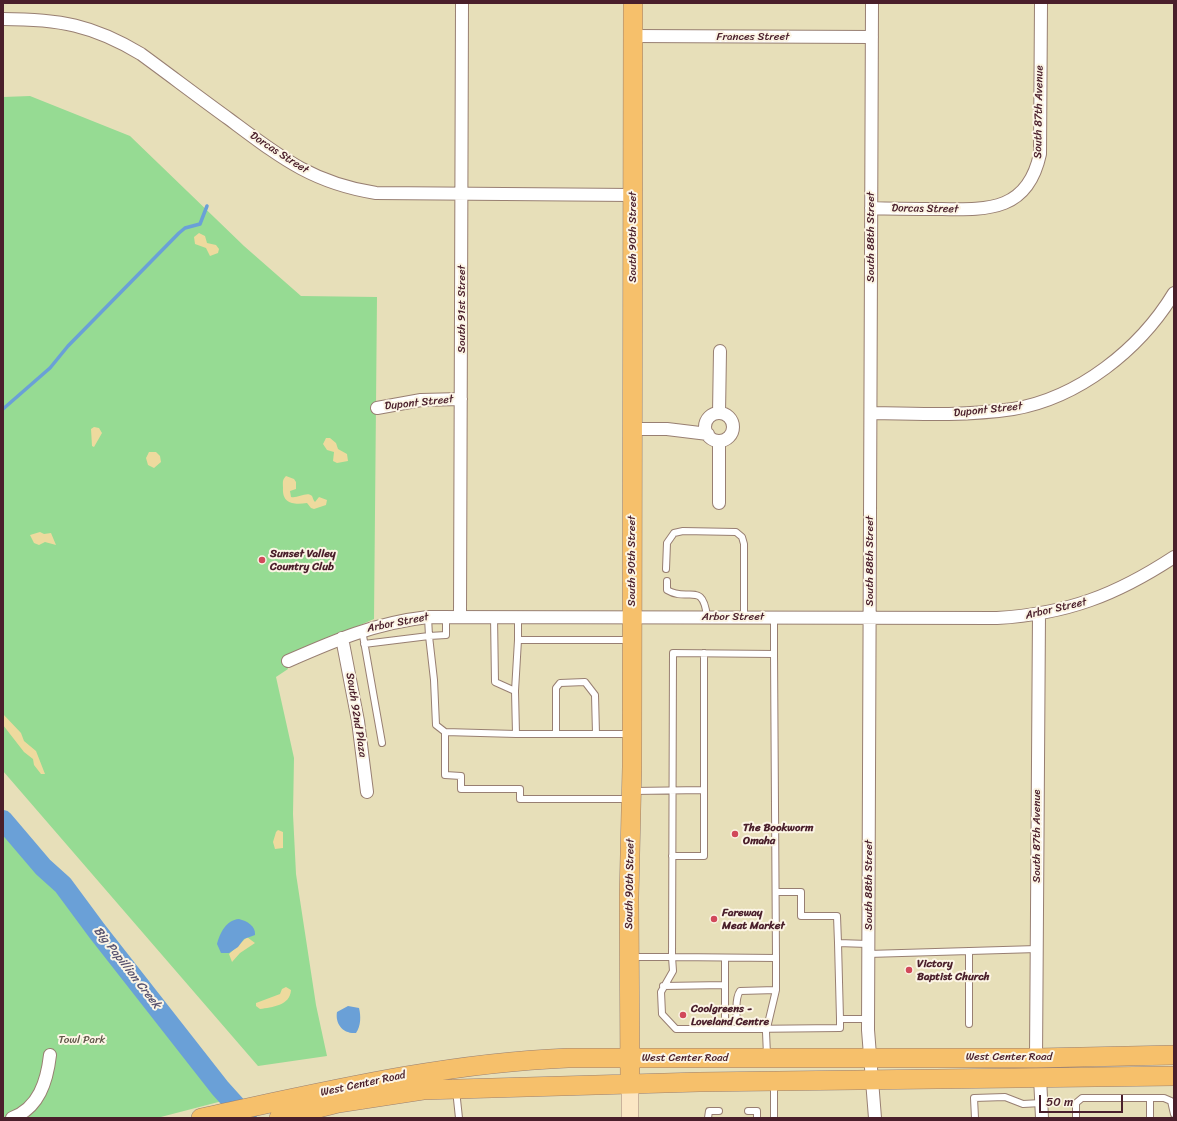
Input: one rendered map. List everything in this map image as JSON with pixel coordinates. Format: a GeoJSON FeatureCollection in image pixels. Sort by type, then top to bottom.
{"type":"FeatureCollection","features":[{"type":"Feature","properties":{"kind":"main road","name":"South 90th Street"},"geometry":{"type":"LineString","coordinates":[[630,1118],[629,957],[632,734],[634,3]]}},
{"type":"Feature","properties":{"kind":"main road","name":"West Center Road"},"geometry":{"type":"LineString","coordinates":[[278,1118],[333,1097],[410,1074],[508,1061],[568,1058],[1036,1058],[1174,1055]]}},
{"type":"Feature","properties":{"kind":"main road","name":"West Center Road"},"geometry":{"type":"LineString","coordinates":[[201,1118],[333,1097],[456,1089],[630,1083],[1174,1076]]}},
{"type":"Feature","properties":{"kind":"street","name":"South 91st Street"},"geometry":{"type":"LineString","coordinates":[[460,615],[462,3]]}},
{"type":"Feature","properties":{"kind":"street","name":"South 88th Street"},"geometry":{"type":"LineString","coordinates":[[872,3],[868,1019],[869,1057],[875,1118]]}},
{"type":"Feature","properties":{"kind":"street","name":"South 87th Avenue"},"geometry":{"type":"LineString","coordinates":[[979,210],[998,206],[1019,194],[1030,180],[1038,166],[1040,154],[1041,3]]}},
{"type":"Feature","properties":{"kind":"street","name":"Dorcas Street"},"geometry":{"type":"LineString","coordinates":[[3,19],[40,19],[61,22],[89,29],[123,43],[141,54],[283,159],[318,178],[347,188],[376,193],[633,195]]}},
{"type":"Feature","properties":{"kind":"street","name":"Frances Street"},"geometry":{"type":"LineString","coordinates":[[633,36],[872,37]]}},
{"type":"Feature","properties":{"kind":"street","name":"Dorcas Street"},"geometry":{"type":"LineString","coordinates":[[871,208],[979,210]]}},
{"type":"Feature","properties":{"kind":"street","name":"Dupont Street"},"geometry":{"type":"LineString","coordinates":[[871,413],[981,413],[1014,408],[1045,400],[1077,385],[1114,360],[1170,309],[1174,294]]}},
{"type":"Feature","properties":{"kind":"street"},"geometry":{"type":"LineString","coordinates":[[719,413],[720,351]]}},
{"type":"Feature","properties":{"kind":"street","name":"Dupont Street"},"geometry":{"type":"LineString","coordinates":[[377,408],[422,400],[461,399]]}},
{"type":"Feature","properties":{"kind":"street"},"geometry":{"type":"LineString","coordinates":[[719,413],[729,417],[733,427],[729,437],[719,441],[711,438],[706,429],[707,421],[712,415],[719,413]]}},
{"type":"Feature","properties":{"kind":"street"},"geometry":{"type":"LineString","coordinates":[[667,429],[682,424],[694,424],[707,421]]}},
{"type":"Feature","properties":{"kind":"street"},"geometry":{"type":"LineString","coordinates":[[632,429],[667,429],[708,434]]}},
{"type":"Feature","properties":{"kind":"street"},"geometry":{"type":"LineString","coordinates":[[719,441],[719,503]]}},
{"type":"Feature","properties":{"kind":"street","name":"Arbor Street"},"geometry":{"type":"LineString","coordinates":[[288,661],[362,630],[385,623],[428,617],[460,615],[997,618],[1039,614],[1073,607],[1104,596],[1150,573],[1174,557]]}},
{"type":"Feature","properties":{"kind":"street","name":"South 87th Avenue"},"geometry":{"type":"LineString","coordinates":[[1036,1058],[1039,614]]}},
{"type":"Feature","properties":{"kind":"street","name":"South 92nd Plaza"},"geometry":{"type":"LineString","coordinates":[[342,638],[359,727],[367,792]]}},
{"type":"Feature","properties":{"kind":"street"},"geometry":{"type":"LineString","coordinates":[[12,1118],[26,1110],[39,1095],[48,1073],[50,1055]]}},
{"type":"Feature","properties":{"kind":"street"},"geometry":{"type":"LineString","coordinates":[[1040,1077],[1042,1118]]}},
{"type":"Feature","properties":{"kind":"lane"},"geometry":{"type":"LineString","coordinates":[[666,569],[667,543],[674,533],[683,531],[736,532],[742,537],[744,544],[744,617]]}},
{"type":"Feature","properties":{"kind":"lane"},"geometry":{"type":"LineString","coordinates":[[667,581],[667,590],[674,594],[698,595],[702,597],[705,601],[707,617]]}},
{"type":"Feature","properties":{"kind":"lane"},"geometry":{"type":"LineString","coordinates":[[364,644],[446,635],[446,616]]}},
{"type":"Feature","properties":{"kind":"lane"},"geometry":{"type":"LineString","coordinates":[[494,616],[495,682],[515,691]]}},
{"type":"Feature","properties":{"kind":"lane"},"geometry":{"type":"LineString","coordinates":[[516,734],[515,691],[518,616]]}},
{"type":"Feature","properties":{"kind":"lane"},"geometry":{"type":"LineString","coordinates":[[428,617],[434,680],[436,725],[445,732],[516,734],[632,734]]}},
{"type":"Feature","properties":{"kind":"lane"},"geometry":{"type":"LineString","coordinates":[[767,1057],[767,1029],[776,990],[774,617]]}},
{"type":"Feature","properties":{"kind":"lane"},"geometry":{"type":"LineString","coordinates":[[362,630],[382,743]]}},
{"type":"Feature","properties":{"kind":"lane"},"geometry":{"type":"LineString","coordinates":[[518,640],[632,640]]}},
{"type":"Feature","properties":{"kind":"lane"},"geometry":{"type":"LineString","coordinates":[[774,654],[673,653],[673,971],[663,986],[661,992],[662,1014],[669,1024],[676,1029],[684,1030],[840,1028],[837,916],[801,916],[801,892],[776,892]]}},
{"type":"Feature","properties":{"kind":"lane"},"geometry":{"type":"LineString","coordinates":[[672,856],[704,856],[704,653]]}},
{"type":"Feature","properties":{"kind":"lane"},"geometry":{"type":"LineString","coordinates":[[556,734],[556,688],[560,683],[585,682],[595,695],[596,734]]}},
{"type":"Feature","properties":{"kind":"lane"},"geometry":{"type":"LineString","coordinates":[[445,732],[445,776],[461,776],[461,789],[520,789],[520,799],[631,795],[672,790],[704,790]]}},
{"type":"Feature","properties":{"kind":"lane"},"geometry":{"type":"LineString","coordinates":[[838,943],[868,949],[969,951],[1036,949]]}},
{"type":"Feature","properties":{"kind":"lane"},"geometry":{"type":"LineString","coordinates":[[969,951],[969,1024]]}},
{"type":"Feature","properties":{"kind":"lane"},"geometry":{"type":"LineString","coordinates":[[629,957],[776,958]]}},
{"type":"Feature","properties":{"kind":"lane"},"geometry":{"type":"LineString","coordinates":[[725,958],[725,1029]]}},
{"type":"Feature","properties":{"kind":"lane"},"geometry":{"type":"LineString","coordinates":[[663,986],[725,985]]}},
{"type":"Feature","properties":{"kind":"lane"},"geometry":{"type":"LineString","coordinates":[[745,1029],[738,1027],[737,1023],[738,994],[740,991],[776,990]]}},
{"type":"Feature","properties":{"kind":"lane"},"geometry":{"type":"LineString","coordinates":[[840,1019],[868,1019]]}},
{"type":"Feature","properties":{"kind":"lane"},"geometry":{"type":"LineString","coordinates":[[774,1081],[774,1118]]}},
{"type":"Feature","properties":{"kind":"lane"},"geometry":{"type":"LineString","coordinates":[[456,1089],[459,1118]]}},
{"type":"Feature","properties":{"kind":"lane"},"geometry":{"type":"LineString","coordinates":[[975,1118],[974,1098],[1005,1097],[1023,1104],[1041,1103]]}},
{"type":"Feature","properties":{"kind":"lane"},"geometry":{"type":"LineString","coordinates":[[1076,1118],[1075,1105],[1078,1100],[1082,1098],[1169,1099],[1173,1104],[1174,1114]]}},
{"type":"Feature","properties":{"kind":"lane"},"geometry":{"type":"LineString","coordinates":[[1150,1098],[1150,1118]]}},
{"type":"Feature","properties":{"kind":"lane"},"geometry":{"type":"LineString","coordinates":[[708,1118],[708,1111],[719,1111]]}},
{"type":"Feature","properties":{"kind":"lane"},"geometry":{"type":"LineString","coordinates":[[748,1111],[757,1111],[757,1118]]}},
{"type":"Feature","properties":{"kind":"green space","name":"Sunset Valley Country Club"},"geometry":{"type":"Polygon","coordinates":[[[30,96],[130,136],[244,246],[301,296],[377,297],[374,619],[284,659],[288,669],[276,677],[294,758],[293,814],[296,874],[316,1005],[327,1056],[258,1066],[3,771],[3,97],[30,96]]]}},
{"type":"Feature","properties":{"kind":"green space","name":"Towl Park"},"geometry":{"type":"Polygon","coordinates":[[[3,820],[76,901],[97,931],[230,1099],[157,1118],[3,1118],[3,820]]]}},
{"type":"Feature","properties":{"kind":"sand"},"geometry":{"type":"Polygon","coordinates":[[[199,233],[205,236],[207,243],[216,245],[219,249],[218,253],[210,256],[206,248],[195,244],[194,237],[199,233]]]}},
{"type":"Feature","properties":{"kind":"sand"},"geometry":{"type":"Polygon","coordinates":[[[94,427],[99,428],[102,433],[94,447],[92,446],[91,429],[94,427]]]}},
{"type":"Feature","properties":{"kind":"sand"},"geometry":{"type":"Polygon","coordinates":[[[326,438],[330,438],[336,443],[338,449],[347,454],[348,461],[337,463],[333,461],[334,452],[327,450],[323,444],[326,438]]]}},
{"type":"Feature","properties":{"kind":"sand"},"geometry":{"type":"Polygon","coordinates":[[[149,452],[156,452],[160,456],[161,462],[154,468],[148,465],[146,458],[149,452]]]}},
{"type":"Feature","properties":{"kind":"sand"},"geometry":{"type":"Polygon","coordinates":[[[286,476],[294,479],[296,482],[296,489],[290,491],[291,497],[307,494],[312,496],[315,502],[319,497],[327,500],[326,505],[314,509],[307,503],[298,504],[287,500],[283,493],[283,480],[286,476]]]}},
{"type":"Feature","properties":{"kind":"sand"},"geometry":{"type":"Polygon","coordinates":[[[40,532],[44,534],[51,533],[56,545],[45,542],[39,545],[34,543],[30,535],[40,532]]]}},
{"type":"Feature","properties":{"kind":"sand"},"geometry":{"type":"Polygon","coordinates":[[[3,714],[21,733],[24,741],[36,751],[45,774],[41,774],[34,765],[33,759],[24,752],[3,725],[3,714]]]}},
{"type":"Feature","properties":{"kind":"sand"},"geometry":{"type":"Polygon","coordinates":[[[278,830],[283,832],[283,848],[275,849],[273,842],[278,830]]]}},
{"type":"Feature","properties":{"kind":"sand"},"geometry":{"type":"Polygon","coordinates":[[[247,937],[255,943],[240,953],[232,962],[229,954],[247,937]]]}},
{"type":"Feature","properties":{"kind":"sand"},"geometry":{"type":"Polygon","coordinates":[[[286,987],[291,990],[290,995],[284,1003],[260,1009],[256,1006],[256,1003],[280,994],[282,989],[286,987]]]}},
{"type":"Feature","properties":{"kind":"water"},"geometry":{"type":"Polygon","coordinates":[[[239,919],[250,924],[254,929],[255,935],[244,939],[238,947],[229,953],[221,953],[217,944],[224,928],[230,922],[239,919]]]}},
{"type":"Feature","properties":{"kind":"water"},"geometry":{"type":"Polygon","coordinates":[[[348,1006],[359,1008],[360,1021],[356,1033],[347,1032],[344,1030],[337,1020],[337,1012],[348,1006]]]}},
{"type":"Feature","properties":{"kind":"waterway"},"geometry":{"type":"LineString","coordinates":[[3,409],[50,368],[68,346],[179,233],[185,228],[200,224],[207,206]]}},
{"type":"Feature","properties":{"kind":"waterway","name":"Big Papillion Creek"},"geometry":{"type":"LineString","coordinates":[[3,820],[43,867],[63,885],[97,931],[220,1088],[247,1118]]}},
{"type":"Feature","properties":{"kind":"place","name":"Sunset Valley Country Club"},"geometry":{"type":"Point","coordinates":[262,560]}},
{"type":"Feature","properties":{"kind":"place","name":"The Bookworm Omaha"},"geometry":{"type":"Point","coordinates":[735,834]}},
{"type":"Feature","properties":{"kind":"place","name":"Fareway Meat Market"},"geometry":{"type":"Point","coordinates":[714,919]}},
{"type":"Feature","properties":{"kind":"place","name":"Victory Baptist Church"},"geometry":{"type":"Point","coordinates":[909,970]}},
{"type":"Feature","properties":{"kind":"place","name":"Coolgreens - Loveland Centre"},"geometry":{"type":"Point","coordinates":[683,1015]}}]}
